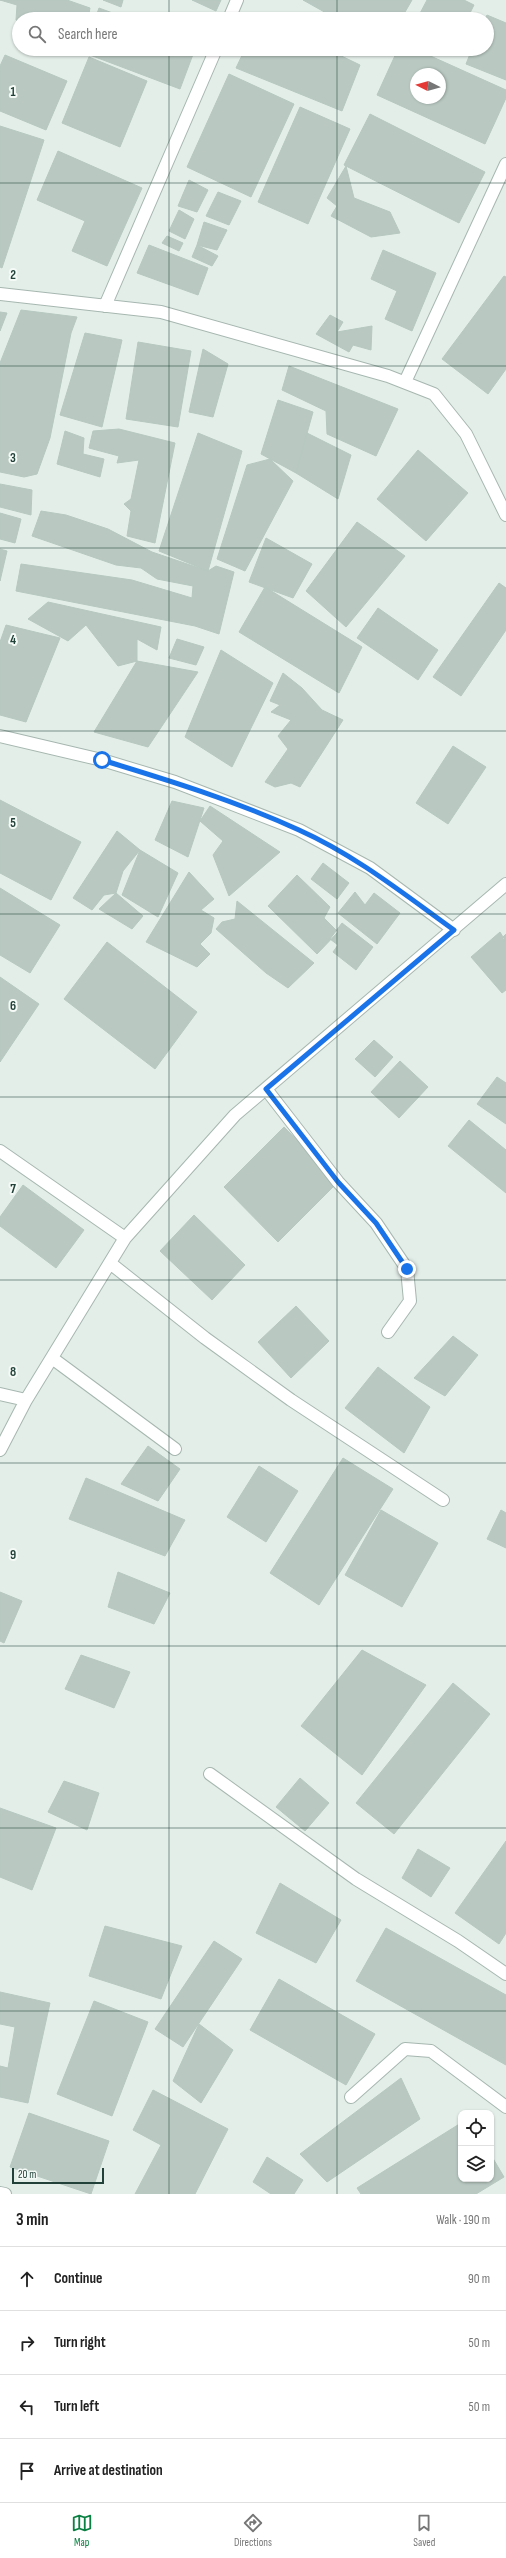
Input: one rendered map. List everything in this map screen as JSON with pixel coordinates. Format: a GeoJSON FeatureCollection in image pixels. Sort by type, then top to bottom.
{"type":"FeatureCollection","features":[{"type":"Feature","properties":{"kind":"street"},"geometry":{"type":"LineString","coordinates":[[232,12],[237,0]]}},
{"type":"Feature","properties":{"kind":"street"},"geometry":{"type":"LineString","coordinates":[[105,306],[213,56]]}},
{"type":"Feature","properties":{"kind":"street"},"geometry":{"type":"LineString","coordinates":[[405,382],[506,164]]}},
{"type":"Feature","properties":{"kind":"street"},"geometry":{"type":"LineString","coordinates":[[0,294],[161,312],[283,345],[405,382],[434,394],[466,434],[506,515]]}},
{"type":"Feature","properties":{"kind":"street"},"geometry":{"type":"LineString","coordinates":[[0,736],[102,760],[175,782],[299,830],[370,868],[454,930]]}},
{"type":"Feature","properties":{"kind":"street"},"geometry":{"type":"LineString","coordinates":[[0,1450],[26,1400],[125,1238],[235,1115],[454,930],[506,884]]}},
{"type":"Feature","properties":{"kind":"street"},"geometry":{"type":"LineString","coordinates":[[266,1089],[338,1182],[376,1223],[407,1269],[410,1301],[388,1332]]}},
{"type":"Feature","properties":{"kind":"street"},"geometry":{"type":"LineString","coordinates":[[0,1151],[125,1238]]}},
{"type":"Feature","properties":{"kind":"street"},"geometry":{"type":"LineString","coordinates":[[110,1263],[205,1338],[291,1400],[444,1500]]}},
{"type":"Feature","properties":{"kind":"street"},"geometry":{"type":"LineString","coordinates":[[52,1358],[175,1449]]}},
{"type":"Feature","properties":{"kind":"street"},"geometry":{"type":"LineString","coordinates":[[0,1394],[26,1400]]}},
{"type":"Feature","properties":{"kind":"street"},"geometry":{"type":"LineString","coordinates":[[210,1774],[356,1879],[458,1941],[506,1974]]}},
{"type":"Feature","properties":{"kind":"street"},"geometry":{"type":"LineString","coordinates":[[351,2097],[405,2049],[425,2050],[431,2051],[506,2107]]}},
{"type":"Feature","properties":{"kind":"street"},"geometry":{"type":"LineString","coordinates":[[0,2193],[5,2194]]}},
{"type":"Feature","properties":{"kind":"building"},"geometry":{"type":"Polygon","coordinates":[[[0,0],[67,0],[90,8],[89,12],[17,12],[17,5],[0,0]]]}},
{"type":"Feature","properties":{"kind":"building"},"geometry":{"type":"Polygon","coordinates":[[[103,0],[123,0],[121,7],[103,0]]]}},
{"type":"Feature","properties":{"kind":"building"},"geometry":{"type":"Polygon","coordinates":[[[192,0],[221,0],[216,11],[192,0]]]}},
{"type":"Feature","properties":{"kind":"building"},"geometry":{"type":"Polygon","coordinates":[[[303,0],[412,0],[405,12],[324,12],[303,0]]]}},
{"type":"Feature","properties":{"kind":"building"},"geometry":{"type":"Polygon","coordinates":[[[427,0],[464,0],[474,5],[470,12],[421,12],[427,0]]]}},
{"type":"Feature","properties":{"kind":"building"},"geometry":{"type":"Polygon","coordinates":[[[99,8],[110,12],[98,12],[99,8]]]}},
{"type":"Feature","properties":{"kind":"building"},"geometry":{"type":"Polygon","coordinates":[[[494,18],[506,23],[506,80],[466,64],[469,56],[494,56],[494,18]]]}},
{"type":"Feature","properties":{"kind":"building"},"geometry":{"type":"Polygon","coordinates":[[[5,55],[67,81],[46,130],[0,111],[0,66],[5,55]]]}},
{"type":"Feature","properties":{"kind":"building"},"geometry":{"type":"Polygon","coordinates":[[[93,56],[192,56],[180,89],[93,56]]]}},
{"type":"Feature","properties":{"kind":"building"},"geometry":{"type":"Polygon","coordinates":[[[242,56],[341,56],[360,65],[342,111],[236,68],[242,56]]]}},
{"type":"Feature","properties":{"kind":"building"},"geometry":{"type":"Polygon","coordinates":[[[395,56],[431,56],[506,90],[506,98],[485,144],[377,95],[395,56]]]}},
{"type":"Feature","properties":{"kind":"building"},"geometry":{"type":"Polygon","coordinates":[[[89,57],[147,81],[120,147],[62,123],[89,57]]]}},
{"type":"Feature","properties":{"kind":"building"},"geometry":{"type":"Polygon","coordinates":[[[229,74],[294,104],[251,197],[187,167],[229,74]]]}},
{"type":"Feature","properties":{"kind":"building"},"geometry":{"type":"Polygon","coordinates":[[[300,107],[350,129],[308,224],[258,202],[300,107]]]}},
{"type":"Feature","properties":{"kind":"building"},"geometry":{"type":"Polygon","coordinates":[[[370,114],[485,172],[459,223],[344,165],[370,114]]]}},
{"type":"Feature","properties":{"kind":"building"},"geometry":{"type":"Polygon","coordinates":[[[0,126],[44,140],[2,268],[0,267],[0,126]]]}},
{"type":"Feature","properties":{"kind":"building"},"geometry":{"type":"Polygon","coordinates":[[[58,151],[142,188],[107,266],[72,251],[85,221],[37,200],[58,151]]]}},
{"type":"Feature","properties":{"kind":"building"},"geometry":{"type":"Polygon","coordinates":[[[346,166],[354,198],[390,212],[400,233],[371,237],[331,216],[337,206],[327,198],[346,166]]]}},
{"type":"Feature","properties":{"kind":"building"},"geometry":{"type":"Polygon","coordinates":[[[189,180],[208,190],[197,212],[178,206],[189,180]]]}},
{"type":"Feature","properties":{"kind":"building"},"geometry":{"type":"Polygon","coordinates":[[[218,192],[241,201],[229,225],[206,216],[218,192]]]}},
{"type":"Feature","properties":{"kind":"building"},"geometry":{"type":"Polygon","coordinates":[[[179,210],[194,219],[185,239],[169,231],[179,210]]]}},
{"type":"Feature","properties":{"kind":"building"},"geometry":{"type":"Polygon","coordinates":[[[204,222],[227,230],[217,250],[197,245],[204,222]]]}},
{"type":"Feature","properties":{"kind":"building"},"geometry":{"type":"Polygon","coordinates":[[[167,236],[183,243],[179,251],[162,243],[167,236]]]}},
{"type":"Feature","properties":{"kind":"building"},"geometry":{"type":"Polygon","coordinates":[[[149,245],[208,268],[198,295],[137,273],[149,245]]]}},
{"type":"Feature","properties":{"kind":"building"},"geometry":{"type":"Polygon","coordinates":[[[197,245],[218,256],[212,266],[192,257],[197,245]]]}},
{"type":"Feature","properties":{"kind":"building"},"geometry":{"type":"Polygon","coordinates":[[[383,250],[436,273],[412,331],[385,319],[397,291],[371,279],[383,250]]]}},
{"type":"Feature","properties":{"kind":"building"},"geometry":{"type":"Polygon","coordinates":[[[504,276],[506,277],[506,369],[488,394],[442,359],[504,276]]]}},
{"type":"Feature","properties":{"kind":"building"},"geometry":{"type":"Polygon","coordinates":[[[21,310],[77,317],[71,333],[50,438],[37,474],[24,477],[0,472],[0,363],[21,310]]]}},
{"type":"Feature","properties":{"kind":"building"},"geometry":{"type":"Polygon","coordinates":[[[0,312],[7,313],[0,331],[0,312]]]}},
{"type":"Feature","properties":{"kind":"building"},"geometry":{"type":"Polygon","coordinates":[[[330,315],[343,322],[337,332],[372,326],[371,350],[353,345],[349,352],[316,334],[330,315]]]}},
{"type":"Feature","properties":{"kind":"building"},"geometry":{"type":"Polygon","coordinates":[[[85,333],[122,340],[102,427],[60,415],[85,333]]]}},
{"type":"Feature","properties":{"kind":"building"},"geometry":{"type":"Polygon","coordinates":[[[138,342],[191,351],[178,427],[126,419],[138,342]]]}},
{"type":"Feature","properties":{"kind":"building"},"geometry":{"type":"Polygon","coordinates":[[[203,349],[228,364],[213,417],[189,412],[203,349]]]}},
{"type":"Feature","properties":{"kind":"building"},"geometry":{"type":"Polygon","coordinates":[[[289,366],[398,409],[376,456],[327,434],[326,411],[282,390],[289,366]]]}},
{"type":"Feature","properties":{"kind":"building"},"geometry":{"type":"Polygon","coordinates":[[[278,400],[313,412],[296,473],[261,454],[278,400]]]}},
{"type":"Feature","properties":{"kind":"building"},"geometry":{"type":"Polygon","coordinates":[[[119,429],[175,443],[155,543],[127,536],[131,511],[124,504],[131,499],[139,460],[117,463],[119,456],[89,448],[93,431],[119,429]]]}},
{"type":"Feature","properties":{"kind":"building"},"geometry":{"type":"Polygon","coordinates":[[[65,431],[84,438],[83,454],[104,459],[100,477],[57,464],[65,431]]]}},
{"type":"Feature","properties":{"kind":"building"},"geometry":{"type":"Polygon","coordinates":[[[198,433],[242,451],[208,571],[159,551],[198,433]]]}},
{"type":"Feature","properties":{"kind":"building"},"geometry":{"type":"Polygon","coordinates":[[[307,433],[351,455],[338,499],[296,473],[307,433]]]}},
{"type":"Feature","properties":{"kind":"building"},"geometry":{"type":"Polygon","coordinates":[[[418,450],[468,493],[426,541],[377,499],[418,450]]]}},
{"type":"Feature","properties":{"kind":"building"},"geometry":{"type":"Polygon","coordinates":[[[270,459],[293,481],[245,571],[217,559],[247,465],[270,459]]]}},
{"type":"Feature","properties":{"kind":"building"},"geometry":{"type":"Polygon","coordinates":[[[0,484],[32,490],[31,515],[0,507],[0,484]]]}},
{"type":"Feature","properties":{"kind":"building"},"geometry":{"type":"Polygon","coordinates":[[[41,511],[66,515],[108,529],[152,552],[208,571],[216,566],[234,572],[219,634],[195,626],[16,591],[21,564],[132,580],[192,598],[193,586],[157,579],[141,568],[116,565],[32,536],[41,511]]]}},
{"type":"Feature","properties":{"kind":"building"},"geometry":{"type":"Polygon","coordinates":[[[0,513],[21,519],[15,543],[0,539],[0,513]]]}},
{"type":"Feature","properties":{"kind":"building"},"geometry":{"type":"Polygon","coordinates":[[[357,522],[405,556],[346,627],[306,591],[357,522]]]}},
{"type":"Feature","properties":{"kind":"building"},"geometry":{"type":"Polygon","coordinates":[[[266,538],[312,564],[293,598],[249,582],[266,538]]]}},
{"type":"Feature","properties":{"kind":"building"},"geometry":{"type":"Polygon","coordinates":[[[0,549],[7,551],[0,581],[0,549]]]}},
{"type":"Feature","properties":{"kind":"building"},"geometry":{"type":"Polygon","coordinates":[[[499,583],[506,588],[506,630],[461,696],[433,677],[499,583]]]}},
{"type":"Feature","properties":{"kind":"building"},"geometry":{"type":"Polygon","coordinates":[[[265,587],[362,647],[339,693],[239,632],[265,587]]]}},
{"type":"Feature","properties":{"kind":"building"},"geometry":{"type":"Polygon","coordinates":[[[48,602],[161,627],[157,650],[137,639],[137,661],[118,666],[86,625],[68,641],[28,619],[48,602]]]}},
{"type":"Feature","properties":{"kind":"building"},"geometry":{"type":"Polygon","coordinates":[[[378,608],[438,650],[418,680],[357,638],[378,608]]]}},
{"type":"Feature","properties":{"kind":"building"},"geometry":{"type":"Polygon","coordinates":[[[6,625],[60,638],[26,722],[0,715],[0,642],[6,625]]]}},
{"type":"Feature","properties":{"kind":"building"},"geometry":{"type":"Polygon","coordinates":[[[177,639],[204,647],[196,665],[169,658],[177,639]]]}},
{"type":"Feature","properties":{"kind":"building"},"geometry":{"type":"Polygon","coordinates":[[[221,650],[273,683],[232,767],[185,737],[221,650]]]}},
{"type":"Feature","properties":{"kind":"building"},"geometry":{"type":"Polygon","coordinates":[[[137,661],[198,672],[148,747],[94,732],[137,661]]]}},
{"type":"Feature","properties":{"kind":"building"},"geometry":{"type":"Polygon","coordinates":[[[283,673],[302,688],[322,710],[343,720],[300,787],[291,783],[275,787],[265,782],[288,749],[278,736],[291,720],[271,712],[280,705],[270,701],[283,673]]]}},
{"type":"Feature","properties":{"kind":"building"},"geometry":{"type":"Polygon","coordinates":[[[453,746],[486,767],[448,824],[416,803],[453,746]]]}},
{"type":"Feature","properties":{"kind":"building"},"geometry":{"type":"Polygon","coordinates":[[[0,800],[81,842],[51,900],[0,873],[0,800]]]}},
{"type":"Feature","properties":{"kind":"building"},"geometry":{"type":"Polygon","coordinates":[[[172,801],[204,808],[188,857],[155,840],[172,801]]]}},
{"type":"Feature","properties":{"kind":"building"},"geometry":{"type":"Polygon","coordinates":[[[210,806],[280,852],[229,896],[213,855],[223,841],[200,821],[210,806]]]}},
{"type":"Feature","properties":{"kind":"building"},"geometry":{"type":"Polygon","coordinates":[[[117,831],[140,850],[123,871],[116,893],[104,895],[92,910],[73,898],[117,831]]]}},
{"type":"Feature","properties":{"kind":"building"},"geometry":{"type":"Polygon","coordinates":[[[140,850],[178,873],[158,917],[122,895],[140,850]]]}},
{"type":"Feature","properties":{"kind":"building"},"geometry":{"type":"Polygon","coordinates":[[[323,863],[349,883],[337,899],[311,879],[323,863]]]}},
{"type":"Feature","properties":{"kind":"building"},"geometry":{"type":"Polygon","coordinates":[[[189,872],[214,899],[201,910],[214,918],[211,933],[200,944],[210,954],[197,967],[146,942],[189,872]]]}},
{"type":"Feature","properties":{"kind":"building"},"geometry":{"type":"Polygon","coordinates":[[[297,875],[330,907],[324,918],[338,932],[317,954],[268,906],[297,875]]]}},
{"type":"Feature","properties":{"kind":"building"},"geometry":{"type":"Polygon","coordinates":[[[0,888],[60,925],[30,973],[0,955],[0,888]]]}},
{"type":"Feature","properties":{"kind":"building"},"geometry":{"type":"Polygon","coordinates":[[[355,892],[365,905],[374,893],[400,913],[377,944],[338,913],[355,892]]]}},
{"type":"Feature","properties":{"kind":"building"},"geometry":{"type":"Polygon","coordinates":[[[116,893],[143,916],[132,929],[99,909],[116,893]]]}},
{"type":"Feature","properties":{"kind":"building"},"geometry":{"type":"Polygon","coordinates":[[[237,901],[314,963],[288,988],[266,973],[216,929],[222,922],[235,919],[237,901]]]}},
{"type":"Feature","properties":{"kind":"building"},"geometry":{"type":"Polygon","coordinates":[[[342,923],[373,947],[356,970],[333,952],[338,945],[330,939],[342,923]]]}},
{"type":"Feature","properties":{"kind":"building"},"geometry":{"type":"Polygon","coordinates":[[[500,932],[506,942],[506,990],[502,993],[471,957],[500,932]]]}},
{"type":"Feature","properties":{"kind":"building"},"geometry":{"type":"Polygon","coordinates":[[[506,934],[506,942],[502,938],[506,934]]]}},
{"type":"Feature","properties":{"kind":"building"},"geometry":{"type":"Polygon","coordinates":[[[107,942],[197,1012],[155,1069],[64,999],[107,942]]]}},
{"type":"Feature","properties":{"kind":"building"},"geometry":{"type":"Polygon","coordinates":[[[0,977],[39,1004],[0,1062],[0,977]]]}},
{"type":"Feature","properties":{"kind":"building"},"geometry":{"type":"Polygon","coordinates":[[[374,1040],[393,1057],[375,1077],[355,1059],[374,1040]]]}},
{"type":"Feature","properties":{"kind":"building"},"geometry":{"type":"Polygon","coordinates":[[[400,1061],[428,1087],[399,1118],[371,1092],[400,1061]]]}},
{"type":"Feature","properties":{"kind":"building"},"geometry":{"type":"Polygon","coordinates":[[[497,1077],[506,1083],[506,1124],[477,1104],[497,1077]]]}},
{"type":"Feature","properties":{"kind":"building"},"geometry":{"type":"Polygon","coordinates":[[[469,1120],[506,1150],[506,1193],[448,1146],[469,1120]]]}},
{"type":"Feature","properties":{"kind":"building"},"geometry":{"type":"Polygon","coordinates":[[[284,1127],[338,1182],[278,1242],[224,1187],[284,1127]]]}},
{"type":"Feature","properties":{"kind":"building"},"geometry":{"type":"Polygon","coordinates":[[[23,1185],[84,1230],[56,1268],[0,1226],[0,1217],[23,1185]]]}},
{"type":"Feature","properties":{"kind":"building"},"geometry":{"type":"Polygon","coordinates":[[[194,1215],[245,1265],[212,1300],[160,1251],[194,1215]]]}},
{"type":"Feature","properties":{"kind":"building"},"geometry":{"type":"Polygon","coordinates":[[[296,1306],[329,1341],[291,1378],[258,1342],[296,1306]]]}},
{"type":"Feature","properties":{"kind":"building"},"geometry":{"type":"Polygon","coordinates":[[[453,1336],[478,1355],[445,1396],[414,1378],[453,1336]]]}},
{"type":"Feature","properties":{"kind":"building"},"geometry":{"type":"Polygon","coordinates":[[[378,1367],[430,1407],[404,1453],[345,1408],[378,1367]]]}},
{"type":"Feature","properties":{"kind":"building"},"geometry":{"type":"Polygon","coordinates":[[[148,1446],[180,1469],[158,1501],[121,1484],[148,1446]]]}},
{"type":"Feature","properties":{"kind":"building"},"geometry":{"type":"Polygon","coordinates":[[[343,1458],[393,1489],[319,1605],[270,1573],[343,1458]]]}},
{"type":"Feature","properties":{"kind":"building"},"geometry":{"type":"Polygon","coordinates":[[[259,1466],[298,1491],[266,1542],[227,1517],[259,1466]]]}},
{"type":"Feature","properties":{"kind":"building"},"geometry":{"type":"Polygon","coordinates":[[[86,1478],[185,1520],[165,1556],[69,1519],[86,1478]]]}},
{"type":"Feature","properties":{"kind":"building"},"geometry":{"type":"Polygon","coordinates":[[[381,1510],[438,1543],[402,1607],[345,1575],[381,1510]]]}},
{"type":"Feature","properties":{"kind":"building"},"geometry":{"type":"Polygon","coordinates":[[[501,1510],[506,1513],[506,1548],[487,1539],[501,1510]]]}},
{"type":"Feature","properties":{"kind":"building"},"geometry":{"type":"Polygon","coordinates":[[[118,1572],[170,1593],[154,1624],[108,1607],[118,1572]]]}},
{"type":"Feature","properties":{"kind":"building"},"geometry":{"type":"Polygon","coordinates":[[[0,1592],[22,1601],[4,1643],[0,1641],[0,1592]]]}},
{"type":"Feature","properties":{"kind":"building"},"geometry":{"type":"Polygon","coordinates":[[[362,1650],[426,1685],[362,1775],[301,1726],[362,1650]]]}},
{"type":"Feature","properties":{"kind":"building"},"geometry":{"type":"Polygon","coordinates":[[[81,1655],[130,1672],[114,1708],[65,1689],[81,1655]]]}},
{"type":"Feature","properties":{"kind":"building"},"geometry":{"type":"Polygon","coordinates":[[[453,1683],[490,1714],[394,1834],[356,1803],[453,1683]]]}},
{"type":"Feature","properties":{"kind":"building"},"geometry":{"type":"Polygon","coordinates":[[[300,1778],[329,1803],[305,1831],[276,1807],[300,1778]]]}},
{"type":"Feature","properties":{"kind":"building"},"geometry":{"type":"Polygon","coordinates":[[[64,1781],[99,1793],[87,1830],[48,1812],[64,1781]]]}},
{"type":"Feature","properties":{"kind":"building"},"geometry":{"type":"Polygon","coordinates":[[[0,1808],[56,1828],[32,1890],[0,1877],[0,1808]]]}},
{"type":"Feature","properties":{"kind":"building"},"geometry":{"type":"Polygon","coordinates":[[[506,1841],[506,1933],[499,1944],[455,1913],[506,1841]]]}},
{"type":"Feature","properties":{"kind":"building"},"geometry":{"type":"Polygon","coordinates":[[[418,1849],[450,1868],[431,1897],[402,1878],[418,1849]]]}},
{"type":"Feature","properties":{"kind":"building"},"geometry":{"type":"Polygon","coordinates":[[[280,1883],[341,1920],[316,1963],[256,1933],[280,1883]]]}},
{"type":"Feature","properties":{"kind":"building"},"geometry":{"type":"Polygon","coordinates":[[[105,1926],[182,1946],[161,1999],[89,1976],[105,1926]]]}},
{"type":"Feature","properties":{"kind":"building"},"geometry":{"type":"Polygon","coordinates":[[[386,1928],[506,1995],[506,2065],[356,1981],[386,1928]]]}},
{"type":"Feature","properties":{"kind":"building"},"geometry":{"type":"Polygon","coordinates":[[[214,1941],[242,1959],[183,2047],[155,2029],[214,1941]]]}},
{"type":"Feature","properties":{"kind":"building"},"geometry":{"type":"Polygon","coordinates":[[[279,1979],[375,2034],[346,2085],[250,2030],[279,1979]]]}},
{"type":"Feature","properties":{"kind":"building"},"geometry":{"type":"Polygon","coordinates":[[[0,1992],[50,2003],[28,2103],[0,2097],[0,2066],[8,2068],[15,2027],[0,2024],[0,1992]]]}},
{"type":"Feature","properties":{"kind":"building"},"geometry":{"type":"Polygon","coordinates":[[[94,2001],[148,2022],[112,2116],[57,2094],[94,2001]]]}},
{"type":"Feature","properties":{"kind":"building"},"geometry":{"type":"Polygon","coordinates":[[[199,2024],[233,2050],[201,2103],[173,2081],[199,2024]]]}},
{"type":"Feature","properties":{"kind":"building"},"geometry":{"type":"Polygon","coordinates":[[[401,2078],[420,2119],[327,2182],[300,2154],[401,2078]]]}},
{"type":"Feature","properties":{"kind":"building"},"geometry":{"type":"Polygon","coordinates":[[[153,2090],[228,2129],[195,2194],[135,2194],[161,2145],[133,2130],[153,2090]]]}},
{"type":"Feature","properties":{"kind":"building"},"geometry":{"type":"Polygon","coordinates":[[[29,2113],[109,2141],[91,2194],[10,2167],[29,2113]]]}},
{"type":"Feature","properties":{"kind":"building"},"geometry":{"type":"Polygon","coordinates":[[[458,2125],[458,2182],[494,2182],[494,2160],[504,2177],[476,2194],[361,2194],[357,2188],[458,2125]]]}},
{"type":"Feature","properties":{"kind":"building"},"geometry":{"type":"Polygon","coordinates":[[[267,2157],[303,2180],[294,2194],[271,2194],[253,2182],[267,2157]]]}},
{"type":"Feature","properties":{"kind":"route"},"geometry":{"type":"LineString","coordinates":[[102,760],[175,782],[299,830],[370,868],[454,930],[266,1089],[338,1182],[376,1223],[407,1269]]}}]}
